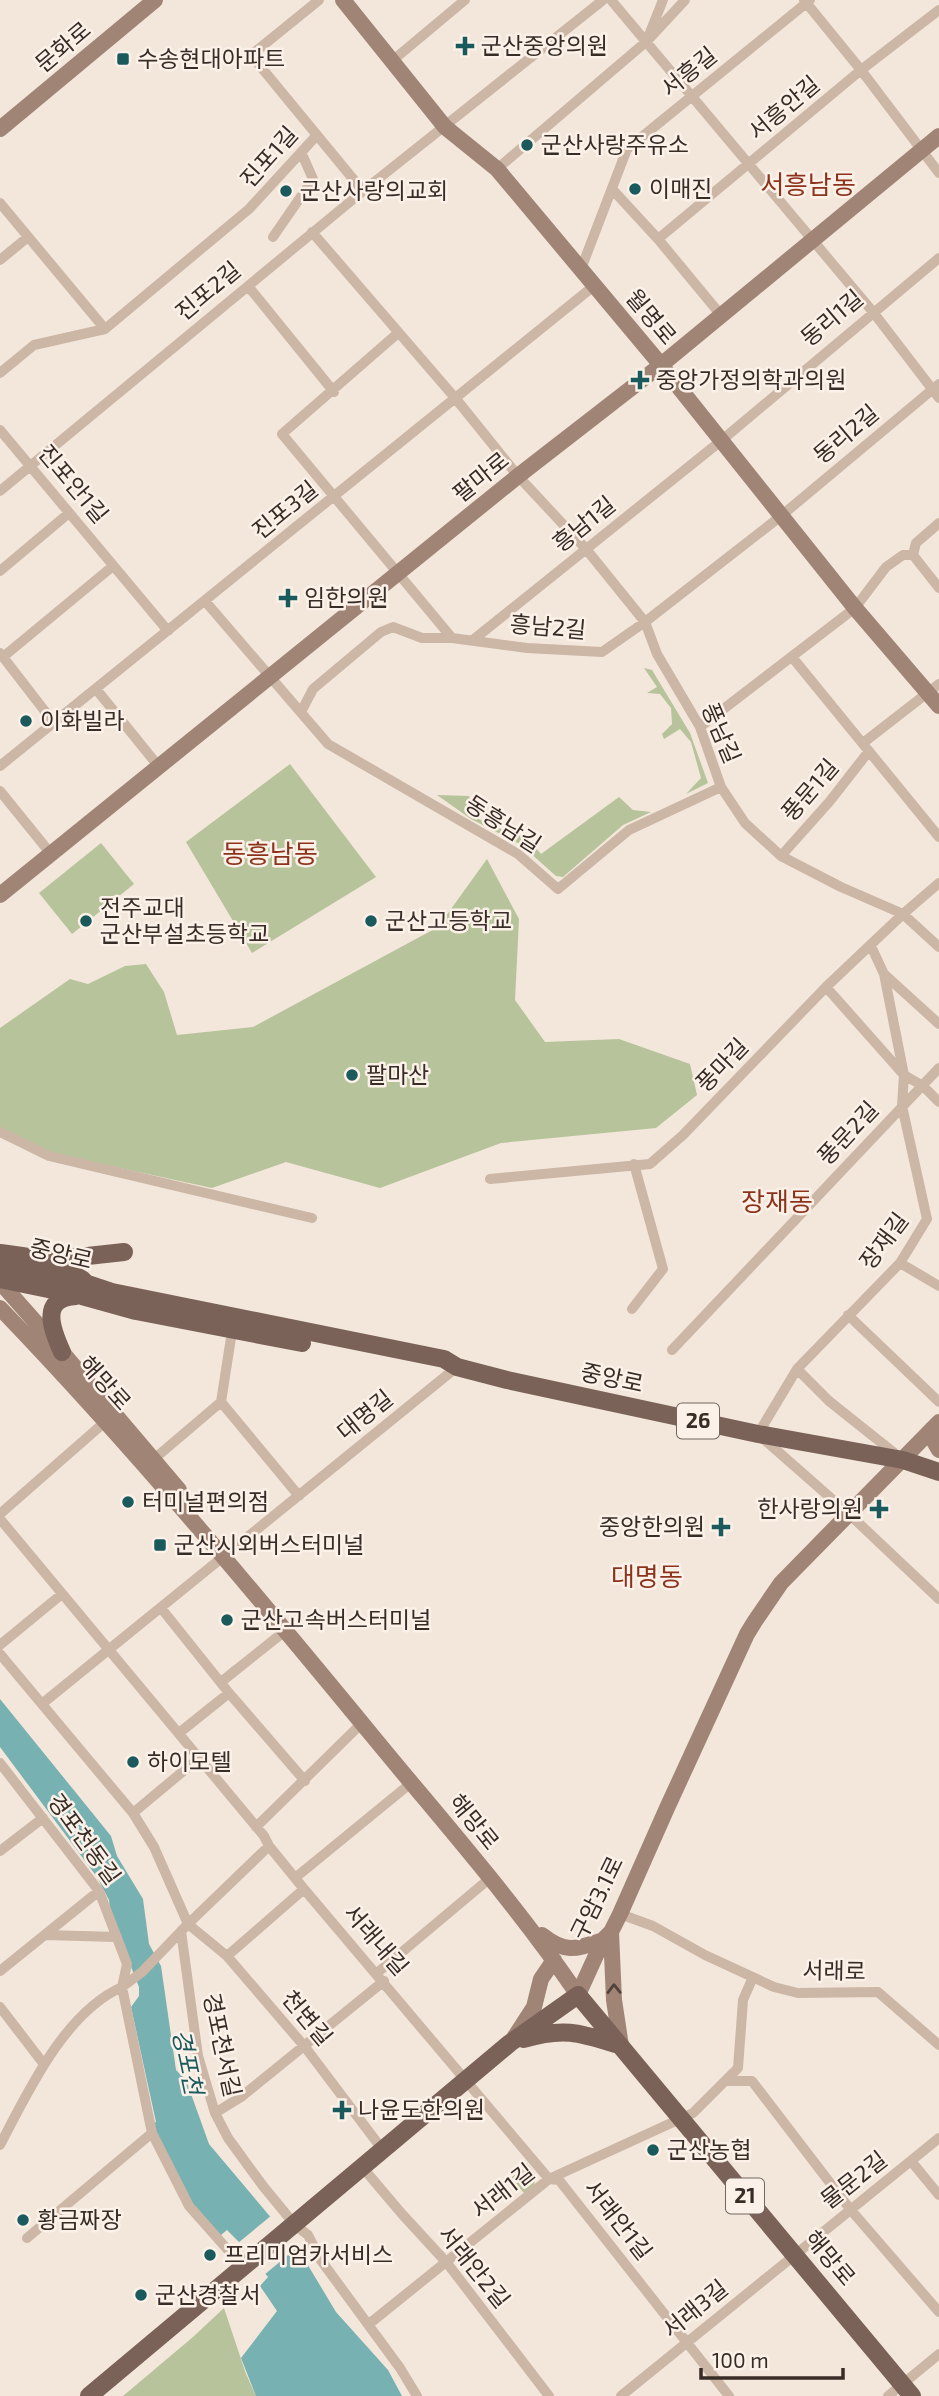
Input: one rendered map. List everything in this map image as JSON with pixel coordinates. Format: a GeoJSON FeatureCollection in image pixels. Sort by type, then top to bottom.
{"type":"FeatureCollection","features":[{"type":"Feature","properties":{"kind":"main road"},"geometry":{"type":"LineString","coordinates":[[0,1253],[58,1260],[124,1252],[104,1259],[93,1272],[96,1282],[112,1292]]}},
{"type":"Feature","properties":{"kind":"main road"},"geometry":{"type":"LineString","coordinates":[[47,1259],[60,1265],[85,1290],[61,1300],[52,1311],[51,1327],[62,1352]]}},
{"type":"Feature","properties":{"kind":"main road","name":"중앙로"},"geometry":{"type":"LineString","coordinates":[[0,1266],[85,1290],[136,1311],[444,1359],[457,1367],[507,1380],[758,1434],[903,1460],[939,1472]]}},
{"type":"Feature","properties":{"kind":"main road","name":"중앙로"},"geometry":{"type":"LineString","coordinates":[[0,1280],[112,1292],[233,1324]]}},
{"type":"Feature","properties":{"kind":"main road"},"geometry":{"type":"LineString","coordinates":[[89,2396],[510,2043],[578,1995]]}},
{"type":"Feature","properties":{"kind":"main road","name":"해망로"},"geometry":{"type":"LineString","coordinates":[[578,1995],[908,2391]]}},
{"type":"Feature","properties":{"kind":"main road"},"geometry":{"type":"LineString","coordinates":[[510,2043],[542,2034],[576,2032],[621,2046]]}},
{"type":"Feature","properties":{"kind":"street","name":"문화로"},"geometry":{"type":"LineString","coordinates":[[0,129],[155,0]]}},
{"type":"Feature","properties":{"kind":"street","name":"진포1길"},"geometry":{"type":"LineString","coordinates":[[0,373],[34,345],[105,329],[249,209],[317,135],[251,55],[319,0]]}},
{"type":"Feature","properties":{"kind":"street","name":"월명로"},"geometry":{"type":"LineString","coordinates":[[343,0],[444,127],[497,169],[595,285],[855,608],[934,689],[939,706]]}},
{"type":"Feature","properties":{"kind":"street"},"geometry":{"type":"LineString","coordinates":[[392,61],[465,0]]}},
{"type":"Feature","properties":{"kind":"street","name":"진포2길"},"geometry":{"type":"LineString","coordinates":[[0,491],[363,191],[603,0]]}},
{"type":"Feature","properties":{"kind":"street"},"geometry":{"type":"LineString","coordinates":[[611,0],[937,390]]}},
{"type":"Feature","properties":{"kind":"street"},"geometry":{"type":"LineString","coordinates":[[647,41],[663,0]]}},
{"type":"Feature","properties":{"kind":"street"},"geometry":{"type":"LineString","coordinates":[[497,169],[647,41],[685,0]]}},
{"type":"Feature","properties":{"kind":"street"},"geometry":{"type":"LineString","coordinates":[[807,1],[939,173]]}},
{"type":"Feature","properties":{"kind":"street","name":"서흥길"},"geometry":{"type":"LineString","coordinates":[[581,269],[627,149],[807,1]]}},
{"type":"Feature","properties":{"kind":"street","name":"서흥안길"},"geometry":{"type":"LineString","coordinates":[[658,239],[861,70],[939,10]]}},
{"type":"Feature","properties":{"kind":"street"},"geometry":{"type":"LineString","coordinates":[[317,135],[363,191]]}},
{"type":"Feature","properties":{"kind":"street","name":"팔마로"},"geometry":{"type":"LineString","coordinates":[[0,895],[518,476],[661,365],[939,136]]}},
{"type":"Feature","properties":{"kind":"street"},"geometry":{"type":"LineString","coordinates":[[273,237],[313,179],[301,152]]}},
{"type":"Feature","properties":{"kind":"street"},"geometry":{"type":"LineString","coordinates":[[612,189],[658,239],[720,314]]}},
{"type":"Feature","properties":{"kind":"street"},"geometry":{"type":"LineString","coordinates":[[0,203],[105,329]]}},
{"type":"Feature","properties":{"kind":"street","name":"풍남길"},"geometry":{"type":"LineString","coordinates":[[313,232],[518,476],[586,549],[645,622],[657,654],[700,727],[720,787],[745,823],[780,856],[903,914],[939,947]]}},
{"type":"Feature","properties":{"kind":"street"},"geometry":{"type":"LineString","coordinates":[[0,260],[28,237]]}},
{"type":"Feature","properties":{"kind":"street","name":"동리1길"},"geometry":{"type":"LineString","coordinates":[[722,440],[939,258]]}},
{"type":"Feature","properties":{"kind":"street","name":"진포3길"},"geometry":{"type":"LineString","coordinates":[[1,764],[595,285]]}},
{"type":"Feature","properties":{"kind":"street"},"geometry":{"type":"LineString","coordinates":[[248,286],[334,392]]}},
{"type":"Feature","properties":{"kind":"street"},"geometry":{"type":"LineString","coordinates":[[398,333],[334,392],[282,434],[452,638]]}},
{"type":"Feature","properties":{"kind":"street","name":"동리2길"},"geometry":{"type":"LineString","coordinates":[[781,516],[937,390]]}},
{"type":"Feature","properties":{"kind":"street","name":"진포안1길"},"geometry":{"type":"LineString","coordinates":[[0,430],[168,631]]}},
{"type":"Feature","properties":{"kind":"street","name":"흥남1길"},"geometry":{"type":"LineString","coordinates":[[473,640],[722,440]]}},
{"type":"Feature","properties":{"kind":"street"},"geometry":{"type":"LineString","coordinates":[[0,571],[69,513]]}},
{"type":"Feature","properties":{"kind":"street","name":"흥남2길"},"geometry":{"type":"LineString","coordinates":[[301,712],[313,689],[381,632],[393,627],[422,638],[452,638],[527,648],[602,652],[645,622],[781,516]]}},
{"type":"Feature","properties":{"kind":"street"},"geometry":{"type":"LineString","coordinates":[[913,555],[916,543],[939,523]]}},
{"type":"Feature","properties":{"kind":"street"},"geometry":{"type":"LineString","coordinates":[[700,727],[855,608],[886,567],[903,555],[913,555]]}},
{"type":"Feature","properties":{"kind":"street"},"geometry":{"type":"LineString","coordinates":[[913,555],[939,588]]}},
{"type":"Feature","properties":{"kind":"street"},"geometry":{"type":"LineString","coordinates":[[54,723],[2,655],[113,566]]}},
{"type":"Feature","properties":{"kind":"street"},"geometry":{"type":"LineString","coordinates":[[205,601],[270,677]]}},
{"type":"Feature","properties":{"kind":"street"},"geometry":{"type":"LineString","coordinates":[[792,657],[939,837]]}},
{"type":"Feature","properties":{"kind":"street","name":"동흥남길"},"geometry":{"type":"LineString","coordinates":[[270,677],[328,744],[518,854],[558,889],[629,830],[720,787]]}},
{"type":"Feature","properties":{"kind":"street"},"geometry":{"type":"LineString","coordinates":[[96,689],[159,766]]}},
{"type":"Feature","properties":{"kind":"street","name":"풍문1길"},"geometry":{"type":"LineString","coordinates":[[780,856],[831,801],[866,747],[934,689]]}},
{"type":"Feature","properties":{"kind":"street"},"geometry":{"type":"LineString","coordinates":[[0,791],[51,854]]}},
{"type":"Feature","properties":{"kind":"street","name":"풍마길"},"geometry":{"type":"LineString","coordinates":[[490,1179],[650,1164],[683,1135],[826,987],[939,883]]}},
{"type":"Feature","properties":{"kind":"street","name":"장재길"},"geometry":{"type":"LineString","coordinates":[[758,1434],[797,1369],[900,1263],[927,1219],[902,1106],[904,1075],[884,974],[871,946]]}},
{"type":"Feature","properties":{"kind":"street"},"geometry":{"type":"LineString","coordinates":[[884,974],[939,1024]]}},
{"type":"Feature","properties":{"kind":"street"},"geometry":{"type":"LineString","coordinates":[[826,987],[904,1075],[923,1086],[939,1102]]}},
{"type":"Feature","properties":{"kind":"street","name":"풍문2길"},"geometry":{"type":"LineString","coordinates":[[672,1350],[939,1068]]}},
{"type":"Feature","properties":{"kind":"street"},"geometry":{"type":"LineString","coordinates":[[0,1132],[49,1156],[312,1218]]}},
{"type":"Feature","properties":{"kind":"street"},"geometry":{"type":"LineString","coordinates":[[632,1309],[663,1269],[634,1164]]}},
{"type":"Feature","properties":{"kind":"street"},"geometry":{"type":"LineString","coordinates":[[900,1263],[939,1286]]}},
{"type":"Feature","properties":{"kind":"street","name":"해망로"},"geometry":{"type":"LineString","coordinates":[[0,1280],[154,1459],[221,1542],[225,1558]]}},
{"type":"Feature","properties":{"kind":"street","name":"해망로"},"geometry":{"type":"LineString","coordinates":[[0,1308],[106,1421],[225,1558],[523,1920],[578,1995]]}},
{"type":"Feature","properties":{"kind":"street"},"geometry":{"type":"LineString","coordinates":[[848,1315],[939,1402]]}},
{"type":"Feature","properties":{"kind":"street"},"geometry":{"type":"LineString","coordinates":[[154,1459],[221,1402],[233,1324]]}},
{"type":"Feature","properties":{"kind":"street"},"geometry":{"type":"LineString","coordinates":[[0,1326],[12,1329],[33,1342]]}},
{"type":"Feature","properties":{"kind":"street","name":"대명길"},"geometry":{"type":"LineString","coordinates":[[225,1558],[457,1367]]}},
{"type":"Feature","properties":{"kind":"street","name":"중앙로"},"geometry":{"type":"LineString","coordinates":[[797,1369],[829,1401],[903,1460]]}},
{"type":"Feature","properties":{"kind":"street"},"geometry":{"type":"LineString","coordinates":[[221,1402],[299,1496]]}},
{"type":"Feature","properties":{"kind":"street"},"geometry":{"type":"LineString","coordinates":[[0,1516],[106,1421]]}},
{"type":"Feature","properties":{"kind":"street"},"geometry":{"type":"LineString","coordinates":[[936,1425],[932,1438],[939,1450]]}},
{"type":"Feature","properties":{"kind":"street","name":"구암3.1로"},"geometry":{"type":"LineString","coordinates":[[578,1995],[620,1914],[747,1634],[781,1583],[936,1425]]}},
{"type":"Feature","properties":{"kind":"street","name":"중앙로"},"geometry":{"type":"LineString","coordinates":[[758,1434],[849,1514]]}},
{"type":"Feature","properties":{"kind":"street"},"geometry":{"type":"LineString","coordinates":[[849,1514],[939,1600]]}},
{"type":"Feature","properties":{"kind":"street","name":"서래내길"},"geometry":{"type":"LineString","coordinates":[[0,1516],[268,1841],[269,1846],[304,1889],[466,2080]]}},
{"type":"Feature","properties":{"kind":"street"},"geometry":{"type":"LineString","coordinates":[[43,1703],[225,1558]]}},
{"type":"Feature","properties":{"kind":"street"},"geometry":{"type":"LineString","coordinates":[[0,1645],[62,1594]]}},
{"type":"Feature","properties":{"kind":"street"},"geometry":{"type":"LineString","coordinates":[[160,1608],[305,1781]]}},
{"type":"Feature","properties":{"kind":"street"},"geometry":{"type":"LineString","coordinates":[[221,1682],[285,1631]]}},
{"type":"Feature","properties":{"kind":"street"},"geometry":{"type":"LineString","coordinates":[[0,1654],[133,1813],[155,1847],[185,1927]]}},
{"type":"Feature","properties":{"kind":"street"},"geometry":{"type":"LineString","coordinates":[[179,1733],[229,1693]]}},
{"type":"Feature","properties":{"kind":"street"},"geometry":{"type":"LineString","coordinates":[[256,1828],[362,1723]]}},
{"type":"Feature","properties":{"kind":"street"},"geometry":{"type":"LineString","coordinates":[[133,1813],[199,1758]]}},
{"type":"Feature","properties":{"kind":"street","name":"경포천동길"},"geometry":{"type":"LineString","coordinates":[[0,1763],[99,1891],[127,1965],[122,1987],[152,2133],[189,2206],[247,2264]]}},
{"type":"Feature","properties":{"kind":"street"},"geometry":{"type":"LineString","coordinates":[[295,1878],[411,1783]]}},
{"type":"Feature","properties":{"kind":"street"},"geometry":{"type":"LineString","coordinates":[[0,1851],[43,1818]]}},
{"type":"Feature","properties":{"kind":"street"},"geometry":{"type":"LineString","coordinates":[[0,2145],[43,2063],[89,2009],[106,1994],[122,1987],[142,1972],[269,1846]]}},
{"type":"Feature","properties":{"kind":"street"},"geometry":{"type":"LineString","coordinates":[[215,2113],[241,2097],[304,2046],[489,1879]]}},
{"type":"Feature","properties":{"kind":"street"},"geometry":{"type":"LineString","coordinates":[[226,1956],[304,1889]]}},
{"type":"Feature","properties":{"kind":"street"},"geometry":{"type":"LineString","coordinates":[[0,1972],[99,1891]]}},
{"type":"Feature","properties":{"kind":"street","name":"서래로"},"geometry":{"type":"LineString","coordinates":[[620,1914],[653,1926],[705,1955],[774,1987],[798,1993],[878,1992],[937,2040]]}},
{"type":"Feature","properties":{"kind":"street"},"geometry":{"type":"LineString","coordinates":[[523,1920],[554,1945],[573,1950],[607,1936],[621,2046]]}},
{"type":"Feature","properties":{"kind":"street","name":"천변길"},"geometry":{"type":"LineString","coordinates":[[185,1927],[226,1956],[304,2046],[382,2149]]}},
{"type":"Feature","properties":{"kind":"street","name":"경포천서길"},"geometry":{"type":"LineString","coordinates":[[185,1927],[198,2056],[215,2113],[228,2138],[293,2227]]}},
{"type":"Feature","properties":{"kind":"street"},"geometry":{"type":"LineString","coordinates":[[46,1935],[117,1937]]}},
{"type":"Feature","properties":{"kind":"street"},"geometry":{"type":"LineString","coordinates":[[510,2043],[534,2007],[541,1979],[554,1960]]}},
{"type":"Feature","properties":{"kind":"street"},"geometry":{"type":"LineString","coordinates":[[681,2120],[693,2113],[738,2068],[744,2000],[753,1977]]}},
{"type":"Feature","properties":{"kind":"street"},"geometry":{"type":"LineString","coordinates":[[106,1994],[127,2011]]}},
{"type":"Feature","properties":{"kind":"street"},"geometry":{"type":"LineString","coordinates":[[0,2007],[43,2063]]}},
{"type":"Feature","properties":{"kind":"street","name":"서래안1길"},"geometry":{"type":"LineString","coordinates":[[466,2080],[549,2179],[559,2180],[729,2396]]}},
{"type":"Feature","properties":{"kind":"street"},"geometry":{"type":"LineString","coordinates":[[726,2081],[752,2081],[850,2209],[939,2312]]}},
{"type":"Feature","properties":{"kind":"street","name":"서래1길"},"geometry":{"type":"LineString","coordinates":[[369,2324],[549,2179],[681,2120]]}},
{"type":"Feature","properties":{"kind":"street"},"geometry":{"type":"LineString","coordinates":[[27,2238],[152,2133]]}},
{"type":"Feature","properties":{"kind":"street","name":"물문2길"},"geometry":{"type":"LineString","coordinates":[[795,2254],[939,2138]]}},
{"type":"Feature","properties":{"kind":"street"},"geometry":{"type":"LineString","coordinates":[[911,2161],[939,2195]]}},
{"type":"Feature","properties":{"kind":"street","name":"서래안2길"},"geometry":{"type":"LineString","coordinates":[[363,2168],[447,2263],[549,2396]]}},
{"type":"Feature","properties":{"kind":"street"},"geometry":{"type":"LineString","coordinates":[[293,2227],[308,2235],[320,2259],[369,2324],[417,2396]]}},
{"type":"Feature","properties":{"kind":"street","name":"서래3길"},"geometry":{"type":"LineString","coordinates":[[621,2396],[795,2254]]}},
{"type":"Feature","properties":{"kind":"street"},"geometry":{"type":"LineString","coordinates":[[888,2396],[908,2391],[939,2354]]}},
{"type":"Feature","properties":{"kind":"green space"},"geometry":{"type":"Polygon","coordinates":[[[644,668],[652,670],[690,733],[708,783],[686,794],[701,778],[691,742],[680,729],[664,739],[662,734],[672,724],[671,708],[660,694],[647,693],[657,687],[644,668]]]}},
{"type":"Feature","properties":{"kind":"green space"},"geometry":{"type":"Polygon","coordinates":[[[290,764],[376,877],[252,953],[186,842],[290,764]]]}},
{"type":"Feature","properties":{"kind":"green space"},"geometry":{"type":"Polygon","coordinates":[[[437,795],[469,796],[474,817],[517,836],[524,834],[541,854],[619,797],[633,810],[651,812],[623,825],[563,877],[556,876],[520,844],[471,819],[437,795]]]}},
{"type":"Feature","properties":{"kind":"green space"},"geometry":{"type":"Polygon","coordinates":[[[101,843],[134,884],[72,934],[39,893],[101,843]]]}},
{"type":"Feature","properties":{"kind":"green space"},"geometry":{"type":"Polygon","coordinates":[[[487,859],[519,919],[515,1000],[545,1042],[619,1039],[690,1064],[697,1095],[656,1128],[501,1143],[380,1188],[286,1162],[212,1188],[46,1152],[0,1128],[0,1028],[70,979],[88,984],[125,966],[146,964],[164,992],[177,1035],[253,1027],[438,927],[487,859]]]}},
{"type":"Feature","properties":{"kind":"green space"},"geometry":{"type":"Polygon","coordinates":[[[527,2163],[536,2175],[534,2186],[524,2193],[511,2178],[527,2163]]]}},
{"type":"Feature","properties":{"kind":"green space"},"geometry":{"type":"Polygon","coordinates":[[[224,2308],[256,2396],[123,2396],[193,2337],[224,2308]]]}},
{"type":"Feature","properties":{"kind":"water"},"geometry":{"type":"Polygon","coordinates":[[[0,1699],[111,1836],[117,1856],[143,1899],[149,1944],[161,1966],[176,2070],[186,2080],[209,2144],[300,2252],[336,2312],[388,2370],[402,2396],[256,2396],[241,2358],[277,2311],[260,2286],[268,2277],[227,2230],[221,2235],[193,2206],[152,2124],[156,2122],[131,2007],[139,1996],[139,1987],[111,1916],[109,1900],[97,1877],[0,1747],[0,1699]]]}},
{"type":"Feature","properties":{"kind":"pier"},"geometry":{"type":"Polygon","coordinates":[[[272,2215],[299,2246],[264,2275],[238,2243],[272,2215]]]}},
{"type":"Feature","properties":{"kind":"place","name":"군산중앙의원"},"geometry":{"type":"Point","coordinates":[465,46]}},
{"type":"Feature","properties":{"kind":"place","name":"수송현대아파트"},"geometry":{"type":"Point","coordinates":[123,59]}},
{"type":"Feature","properties":{"kind":"place","name":"군산사랑주유소"},"geometry":{"type":"Point","coordinates":[527,145]}},
{"type":"Feature","properties":{"kind":"place","name":"이매진"},"geometry":{"type":"Point","coordinates":[635,189]}},
{"type":"Feature","properties":{"kind":"place","name":"군산사랑의교회"},"geometry":{"type":"Point","coordinates":[286,191]}},
{"type":"Feature","properties":{"kind":"place","name":"중앙가정의학과의원"},"geometry":{"type":"Point","coordinates":[640,380]}},
{"type":"Feature","properties":{"kind":"place","name":"임한의원"},"geometry":{"type":"Point","coordinates":[288,598]}},
{"type":"Feature","properties":{"kind":"place","name":"이화빌라"},"geometry":{"type":"Point","coordinates":[26,721]}},
{"type":"Feature","properties":{"kind":"place","name":"전주교대 군산부설초등학교"},"geometry":{"type":"Point","coordinates":[86,921]}},
{"type":"Feature","properties":{"kind":"place","name":"군산고등학교"},"geometry":{"type":"Point","coordinates":[371,921]}},
{"type":"Feature","properties":{"kind":"place","name":"팔마산"},"geometry":{"type":"Point","coordinates":[352,1075]}},
{"type":"Feature","properties":{"kind":"place","name":"터미널편의점"},"geometry":{"type":"Point","coordinates":[128,1502]}},
{"type":"Feature","properties":{"kind":"place","name":"한사랑의원"},"geometry":{"type":"Point","coordinates":[879,1509]}},
{"type":"Feature","properties":{"kind":"place","name":"중앙한의원"},"geometry":{"type":"Point","coordinates":[721,1527]}},
{"type":"Feature","properties":{"kind":"place","name":"군산시외버스터미널"},"geometry":{"type":"Point","coordinates":[160,1545]}},
{"type":"Feature","properties":{"kind":"place","name":"군산고속버스터미널"},"geometry":{"type":"Point","coordinates":[227,1620]}},
{"type":"Feature","properties":{"kind":"place","name":"하이모텔"},"geometry":{"type":"Point","coordinates":[133,1762]}},
{"type":"Feature","properties":{"kind":"place","name":"나윤도한의원"},"geometry":{"type":"Point","coordinates":[342,2110]}},
{"type":"Feature","properties":{"kind":"place","name":"군산농협"},"geometry":{"type":"Point","coordinates":[653,2150]}},
{"type":"Feature","properties":{"kind":"place","name":"황금짜장"},"geometry":{"type":"Point","coordinates":[23,2220]}},
{"type":"Feature","properties":{"kind":"place","name":"프리미엄카서비스"},"geometry":{"type":"Point","coordinates":[210,2255]}},
{"type":"Feature","properties":{"kind":"place","name":"군산경찰서"},"geometry":{"type":"Point","coordinates":[141,2295]}},
{"type":"Feature","properties":{"kind":"district","name":"서흥남동"},"geometry":{"type":"Point","coordinates":[808,185]}},
{"type":"Feature","properties":{"kind":"district","name":"동흥남동"},"geometry":{"type":"Point","coordinates":[270,854]}},
{"type":"Feature","properties":{"kind":"district","name":"장재동"},"geometry":{"type":"Point","coordinates":[777,1202]}},
{"type":"Feature","properties":{"kind":"district","name":"대명동"},"geometry":{"type":"Point","coordinates":[647,1577]}},
{"type":"Feature","properties":{"kind":"water label","name":"경포천"},"geometry":{"type":"Point","coordinates":[187,2062]}}]}
